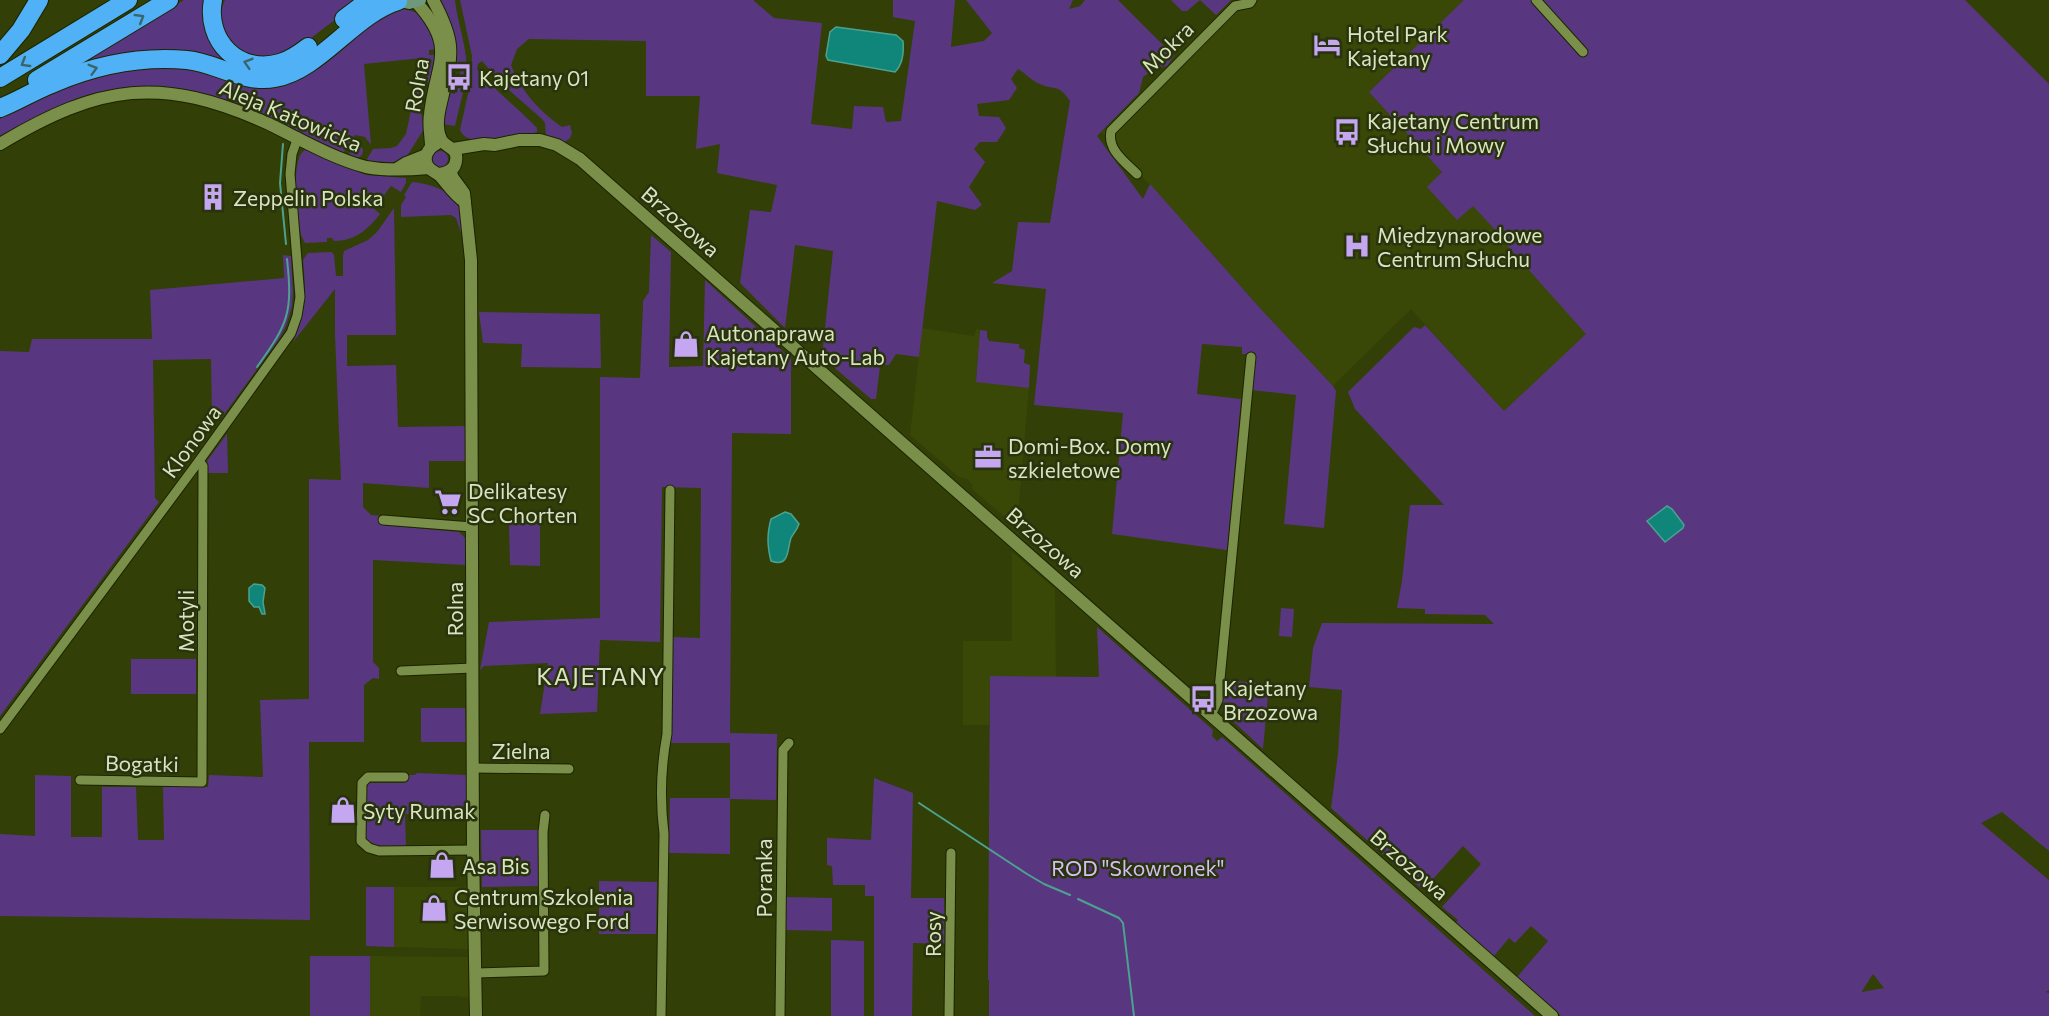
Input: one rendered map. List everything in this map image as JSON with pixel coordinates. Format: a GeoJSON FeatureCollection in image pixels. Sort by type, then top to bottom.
{"type":"FeatureCollection","features":[{"type":"Feature","properties":{"kind":"highway"},"geometry":{"type":"LineString","coordinates":[[0,55],[21,30],[39,0]]}},
{"type":"Feature","properties":{"kind":"highway"},"geometry":{"type":"LineString","coordinates":[[0,78],[129,0]]}},
{"type":"Feature","properties":{"kind":"highway"},"geometry":{"type":"LineString","coordinates":[[0,103],[169,0]]}},
{"type":"Feature","properties":{"kind":"highway"},"geometry":{"type":"LineString","coordinates":[[213,0],[211,16],[222,46],[239,60],[263,66],[282,63],[297,55],[369,0]]}},
{"type":"Feature","properties":{"kind":"highway"},"geometry":{"type":"LineString","coordinates":[[0,108],[78,74],[132,61],[161,58],[190,61],[255,79],[288,75],[370,15],[383,7],[407,1]]}},
{"type":"Feature","properties":{"kind":"street","name":"Rolna"},"geometry":{"type":"LineString","coordinates":[[433,0],[447,31],[452,53],[438,121],[441,158]]}},
{"type":"Feature","properties":{"kind":"street","name":"Mokra"},"geometry":{"type":"LineString","coordinates":[[1137,174],[1112,148],[1109,134],[1235,6],[1250,3],[1252,0]]}},
{"type":"Feature","properties":{"kind":"street"},"geometry":{"type":"LineString","coordinates":[[1536,0],[1583,52]]}},
{"type":"Feature","properties":{"kind":"street","name":"Rolna"},"geometry":{"type":"LineString","coordinates":[[407,1],[435,25],[442,47],[441,64],[430,115],[447,186],[465,202],[471,260],[473,850],[476,1016]]}},
{"type":"Feature","properties":{"kind":"street","name":"Aleja Katowicka"},"geometry":{"type":"LineString","coordinates":[[0,144],[44,119],[80,103],[114,95],[148,93],[188,96],[214,102],[251,116],[358,165],[374,169],[398,168],[406,163],[441,158]]}},
{"type":"Feature","properties":{"kind":"street","name":"Klonowa"},"geometry":{"type":"LineString","coordinates":[[0,729],[286,342],[297,316],[300,289],[290,166],[298,137]]}},
{"type":"Feature","properties":{"kind":"street","name":"Brzozowa"},"geometry":{"type":"LineString","coordinates":[[441,158],[484,144],[540,140],[557,145],[580,159],[1552,1016]]}},
{"type":"Feature","properties":{"kind":"street"},"geometry":{"type":"LineString","coordinates":[[1211,715],[1218,700],[1251,357]]}},
{"type":"Feature","properties":{"kind":"street","name":"Motyli"},"geometry":{"type":"LineString","coordinates":[[199,461],[203,466],[202,782]]}},
{"type":"Feature","properties":{"kind":"street"},"geometry":{"type":"LineString","coordinates":[[661,1016],[664,834],[662,818],[664,749],[667,734],[670,490]]}},
{"type":"Feature","properties":{"kind":"street"},"geometry":{"type":"LineString","coordinates":[[382,520],[472,526]]}},
{"type":"Feature","properties":{"kind":"street"},"geometry":{"type":"LineString","coordinates":[[400,671],[473,669]]}},
{"type":"Feature","properties":{"kind":"street","name":"Poranka"},"geometry":{"type":"LineString","coordinates":[[780,1016],[783,750],[789,743]]}},
{"type":"Feature","properties":{"kind":"street","name":"Zielna"},"geometry":{"type":"LineString","coordinates":[[473,768],[569,769]]}},
{"type":"Feature","properties":{"kind":"street"},"geometry":{"type":"LineString","coordinates":[[404,777],[368,777],[362,783],[361,841],[379,851],[473,850]]}},
{"type":"Feature","properties":{"kind":"street","name":"Bogatki"},"geometry":{"type":"LineString","coordinates":[[80,780],[202,782]]}},
{"type":"Feature","properties":{"kind":"street"},"geometry":{"type":"LineString","coordinates":[[476,973],[544,971],[543,832],[545,815]]}},
{"type":"Feature","properties":{"kind":"street","name":"Rosy"},"geometry":{"type":"LineString","coordinates":[[949,1016],[951,853]]}},
{"type":"Feature","properties":{"kind":"shaded area","name":"Międzynarodowe Centrum Słuchu"},"geometry":{"type":"Polygon","coordinates":[[[1249,0],[1465,0],[1369,92],[1589,332],[1504,411],[1411,309],[1333,386],[1102,132],[1249,0]]]}},
{"type":"Feature","properties":{"kind":"shaded area"},"geometry":{"type":"Polygon","coordinates":[[[922,328],[974,336],[976,329],[980,330],[976,381],[1029,388],[1018,515],[1013,524],[971,488],[973,485],[967,479],[959,477],[910,435],[922,328]]]}},
{"type":"Feature","properties":{"kind":"shaded area"},"geometry":{"type":"Polygon","coordinates":[[[1012,552],[1055,589],[1056,677],[990,676],[989,725],[963,725],[963,641],[1012,641],[1012,552]]]}},
{"type":"Feature","properties":{"kind":"shaded area"},"geometry":{"type":"Polygon","coordinates":[[[394,887],[467,887],[468,949],[394,947],[394,887]]]}},
{"type":"Feature","properties":{"kind":"shaded area"},"geometry":{"type":"Polygon","coordinates":[[[370,956],[468,957],[469,998],[421,996],[420,1016],[370,1016],[370,956]]]}},
{"type":"Feature","properties":{"kind":"green space"},"geometry":{"type":"Polygon","coordinates":[[[184,0],[209,0],[229,59],[300,58],[340,27],[343,31],[299,64],[212,62],[75,67],[184,0]]]}},
{"type":"Feature","properties":{"kind":"green space"},"geometry":{"type":"Polygon","coordinates":[[[225,0],[361,0],[294,51],[260,61],[224,40],[217,5],[222,7],[225,0]]]}},
{"type":"Feature","properties":{"kind":"green space"},"geometry":{"type":"Polygon","coordinates":[[[438,0],[455,0],[465,50],[466,81],[459,79],[461,70],[458,69],[438,0]]]}},
{"type":"Feature","properties":{"kind":"green space"},"geometry":{"type":"Polygon","coordinates":[[[460,0],[753,0],[774,18],[822,23],[811,124],[852,129],[854,106],[883,107],[886,122],[901,121],[915,21],[893,17],[893,0],[955,0],[951,47],[984,41],[992,33],[966,0],[1073,0],[1069,9],[1080,6],[1085,0],[1118,0],[1174,56],[1167,66],[1155,68],[1143,77],[1139,93],[1097,136],[1143,199],[1150,184],[1336,391],[1324,528],[1284,524],[1296,395],[1251,390],[1255,355],[1242,354],[1242,347],[1202,344],[1197,394],[1241,399],[1227,550],[1112,534],[1123,413],[1034,405],[1046,289],[992,283],[1012,271],[1018,222],[1050,223],[1070,101],[1059,90],[1037,83],[1018,69],[1011,79],[1017,88],[1009,100],[977,104],[979,116],[999,117],[1006,128],[997,142],[980,142],[974,149],[985,162],[969,187],[982,205],[975,210],[937,201],[919,357],[896,354],[889,365],[885,365],[886,359],[881,358],[876,399],[871,399],[822,357],[833,251],[795,245],[785,328],[740,283],[750,210],[771,212],[777,185],[717,173],[720,144],[696,149],[700,96],[646,96],[646,41],[529,39],[517,49],[511,65],[515,75],[545,114],[562,127],[570,125],[572,133],[565,142],[546,136],[545,123],[542,119],[502,84],[482,61],[478,64],[477,69],[537,128],[537,132],[475,140],[464,135],[460,130],[472,76],[472,56],[460,0]]]}},
{"type":"Feature","properties":{"kind":"green space"},"geometry":{"type":"Polygon","coordinates":[[[1171,0],[1200,0],[1187,11],[1182,11],[1171,0]]]}},
{"type":"Feature","properties":{"kind":"green space"},"geometry":{"type":"Polygon","coordinates":[[[1200,0],[1231,0],[1216,15],[1200,0]]]}},
{"type":"Feature","properties":{"kind":"green space"},"geometry":{"type":"Polygon","coordinates":[[[1464,0],[1965,0],[2049,84],[2049,851],[2002,812],[1981,823],[2049,880],[2049,990],[2046,992],[2049,993],[2049,1016],[1561,1016],[1517,977],[1548,941],[1531,926],[1515,943],[1509,938],[1494,956],[1456,923],[1458,920],[1442,907],[1481,864],[1463,846],[1423,890],[1331,808],[1338,754],[1342,690],[1309,687],[1313,648],[1322,623],[1494,624],[1485,615],[1425,614],[1425,609],[1397,608],[1410,505],[1444,505],[1355,409],[1348,392],[1414,327],[1421,329],[1425,325],[1504,411],[1586,334],[1473,206],[1457,220],[1427,187],[1442,172],[1369,92],[1464,0]],[[1873,974],[1862,992],[1884,988],[1873,974]]]}},
{"type":"Feature","properties":{"kind":"green space"},"geometry":{"type":"Polygon","coordinates":[[[396,8],[415,12],[425,19],[437,49],[429,50],[429,55],[439,55],[430,83],[426,82],[420,106],[424,129],[407,159],[383,163],[369,162],[367,159],[373,149],[397,146],[406,134],[422,58],[364,64],[371,145],[365,137],[355,135],[343,153],[225,101],[191,91],[156,87],[121,88],[87,95],[53,109],[0,139],[0,119],[41,96],[84,80],[126,70],[191,66],[247,83],[396,8]]]}},
{"type":"Feature","properties":{"kind":"green space"},"geometry":{"type":"Polygon","coordinates":[[[458,82],[465,84],[455,126],[443,124],[443,114],[451,93],[455,94],[458,82]]]}},
{"type":"Feature","properties":{"kind":"green space"},"geometry":{"type":"Polygon","coordinates":[[[353,144],[359,144],[363,151],[359,158],[353,158],[349,154],[349,148],[353,144]]]}},
{"type":"Feature","properties":{"kind":"green space"},"geometry":{"type":"Polygon","coordinates":[[[305,150],[366,175],[406,178],[406,183],[401,192],[391,186],[382,198],[383,209],[376,205],[373,208],[380,214],[360,234],[348,239],[334,241],[332,238],[327,238],[327,242],[305,243],[301,235],[296,176],[300,155],[305,150]]]}},
{"type":"Feature","properties":{"kind":"green space"},"geometry":{"type":"Polygon","coordinates":[[[437,151],[443,151],[448,159],[446,165],[437,167],[432,162],[432,156],[437,151]]]}},
{"type":"Feature","properties":{"kind":"green space"},"geometry":{"type":"Polygon","coordinates":[[[412,182],[433,186],[453,197],[460,208],[463,232],[461,233],[456,218],[451,215],[401,217],[401,205],[406,197],[404,195],[412,182]]]}},
{"type":"Feature","properties":{"kind":"green space"},"geometry":{"type":"Polygon","coordinates":[[[394,208],[396,335],[347,335],[347,366],[396,365],[398,427],[465,426],[465,461],[429,461],[429,488],[363,483],[363,507],[371,515],[383,516],[382,525],[459,532],[465,538],[465,565],[373,560],[373,662],[379,668],[379,679],[373,678],[364,685],[364,742],[309,742],[310,920],[0,916],[0,834],[35,836],[35,775],[71,776],[71,837],[102,837],[102,787],[136,787],[138,840],[164,840],[163,787],[208,787],[209,775],[263,777],[260,700],[309,699],[309,479],[341,480],[335,289],[293,342],[301,320],[304,302],[303,260],[308,253],[332,252],[336,276],[343,276],[344,251],[368,240],[377,232],[394,208]]]}},
{"type":"Feature","properties":{"kind":"green space"},"geometry":{"type":"Polygon","coordinates":[[[651,235],[671,252],[669,367],[703,366],[705,280],[791,359],[791,434],[732,433],[730,733],[777,734],[776,800],[730,799],[730,854],[669,853],[670,798],[730,798],[730,743],[671,743],[672,637],[700,638],[701,488],[662,487],[660,642],[600,640],[597,712],[540,714],[548,663],[484,666],[480,670],[489,622],[600,618],[600,377],[640,378],[643,301],[649,292],[651,235]]]}},
{"type":"Feature","properties":{"kind":"green space"},"geometry":{"type":"Polygon","coordinates":[[[283,255],[291,256],[293,292],[292,306],[286,326],[220,420],[212,415],[211,359],[153,360],[155,498],[159,502],[0,716],[0,351],[29,352],[32,339],[152,339],[150,290],[284,278],[283,255]]]}},
{"type":"Feature","properties":{"kind":"green space"},"geometry":{"type":"Polygon","coordinates":[[[479,312],[600,314],[601,368],[521,367],[522,344],[483,343],[479,312]]]}},
{"type":"Feature","properties":{"kind":"green space"},"geometry":{"type":"Polygon","coordinates":[[[980,330],[987,331],[989,341],[1019,344],[1019,348],[1025,350],[1024,363],[1030,365],[1029,388],[976,382],[980,330]]]}},
{"type":"Feature","properties":{"kind":"green space"},"geometry":{"type":"Polygon","coordinates":[[[227,434],[228,473],[207,473],[207,461],[227,434]]]}},
{"type":"Feature","properties":{"kind":"green space"},"geometry":{"type":"Polygon","coordinates":[[[509,524],[540,524],[540,566],[510,565],[509,524]]]}},
{"type":"Feature","properties":{"kind":"green space"},"geometry":{"type":"Polygon","coordinates":[[[1281,608],[1294,609],[1292,637],[1279,636],[1281,608]]]}},
{"type":"Feature","properties":{"kind":"green space","name":"ROD \"Skowronek\""},"geometry":{"type":"Polygon","coordinates":[[[1097,627],[1213,730],[1212,736],[1217,741],[1222,737],[1535,1016],[989,1016],[990,676],[1099,677],[1097,627]]]}},
{"type":"Feature","properties":{"kind":"green space"},"geometry":{"type":"Polygon","coordinates":[[[131,659],[196,659],[196,694],[131,694],[131,659]]]}},
{"type":"Feature","properties":{"kind":"green space"},"geometry":{"type":"Polygon","coordinates":[[[1225,680],[1269,684],[1263,749],[1222,711],[1225,680]]]}},
{"type":"Feature","properties":{"kind":"green space"},"geometry":{"type":"Polygon","coordinates":[[[421,708],[465,708],[466,742],[421,742],[421,708]]]}},
{"type":"Feature","properties":{"kind":"green space"},"geometry":{"type":"Polygon","coordinates":[[[417,773],[467,775],[467,814],[405,814],[406,848],[378,848],[370,844],[364,835],[365,787],[369,783],[405,783],[405,775],[417,773]]]}},
{"type":"Feature","properties":{"kind":"green space"},"geometry":{"type":"Polygon","coordinates":[[[874,778],[913,793],[911,898],[944,898],[945,944],[913,943],[912,1016],[874,1016],[874,896],[865,896],[865,885],[833,885],[832,866],[827,865],[827,838],[871,840],[874,778]]]}},
{"type":"Feature","properties":{"kind":"green space"},"geometry":{"type":"Polygon","coordinates":[[[481,830],[538,830],[538,886],[482,887],[481,830]]]}},
{"type":"Feature","properties":{"kind":"green space"},"geometry":{"type":"Polygon","coordinates":[[[599,881],[657,882],[656,934],[599,934],[599,881]]]}},
{"type":"Feature","properties":{"kind":"green space"},"geometry":{"type":"Polygon","coordinates":[[[366,887],[394,887],[394,947],[366,946],[366,887]]]}},
{"type":"Feature","properties":{"kind":"green space"},"geometry":{"type":"Polygon","coordinates":[[[786,897],[832,898],[832,931],[785,930],[786,897]]]}},
{"type":"Feature","properties":{"kind":"green space"},"geometry":{"type":"Polygon","coordinates":[[[831,940],[864,941],[864,1016],[831,1016],[831,940]]]}},
{"type":"Feature","properties":{"kind":"green space"},"geometry":{"type":"Polygon","coordinates":[[[310,956],[370,956],[370,1016],[310,1016],[310,956]]]}},
{"type":"Feature","properties":{"kind":"water"},"geometry":{"type":"Polygon","coordinates":[[[836,27],[896,35],[903,41],[902,58],[898,69],[895,72],[828,60],[826,56],[830,32],[836,27]]]}},
{"type":"Feature","properties":{"kind":"water"},"geometry":{"type":"Polygon","coordinates":[[[1667,506],[1684,525],[1665,542],[1647,521],[1667,506]]]}},
{"type":"Feature","properties":{"kind":"water"},"geometry":{"type":"Polygon","coordinates":[[[785,512],[791,514],[799,524],[791,538],[785,560],[771,561],[768,545],[771,519],[785,512]]]}},
{"type":"Feature","properties":{"kind":"water"},"geometry":{"type":"Polygon","coordinates":[[[254,584],[265,588],[263,602],[265,614],[262,614],[259,607],[254,607],[249,601],[249,588],[254,584]]]}},
{"type":"Feature","properties":{"kind":"waterway"},"geometry":{"type":"LineString","coordinates":[[283,144],[280,183],[286,244]]}},
{"type":"Feature","properties":{"kind":"waterway"},"geometry":{"type":"LineString","coordinates":[[257,367],[276,340],[286,317],[289,293],[287,259]]}},
{"type":"Feature","properties":{"kind":"waterway"},"geometry":{"type":"LineString","coordinates":[[919,803],[1027,874],[1070,895]]}},
{"type":"Feature","properties":{"kind":"waterway"},"geometry":{"type":"LineString","coordinates":[[1078,899],[1119,918],[1123,923],[1134,1016]]}},
{"type":"Feature","properties":{"kind":"place","name":"Hotel Park Kajetany"},"geometry":{"type":"Point","coordinates":[1327,45]}},
{"type":"Feature","properties":{"kind":"place","name":"Kajetany 01"},"geometry":{"type":"Point","coordinates":[459,77]}},
{"type":"Feature","properties":{"kind":"place","name":"Kajetany Centrum Słuchu i Mowy"},"geometry":{"type":"Point","coordinates":[1347,132]}},
{"type":"Feature","properties":{"kind":"place","name":"Zeppelin Polska"},"geometry":{"type":"Point","coordinates":[213,197]}},
{"type":"Feature","properties":{"kind":"place","name":"Międzynarodowe Centrum Słuchu"},"geometry":{"type":"Point","coordinates":[1357,246]}},
{"type":"Feature","properties":{"kind":"place","name":"Autonaprawa Kajetany Auto-Lab"},"geometry":{"type":"Point","coordinates":[686,344]}},
{"type":"Feature","properties":{"kind":"place","name":"Domi-Box. Domy szkieletowe"},"geometry":{"type":"Point","coordinates":[988,457]}},
{"type":"Feature","properties":{"kind":"place","name":"Delikatesy SC Chorten"},"geometry":{"type":"Point","coordinates":[448,502]}},
{"type":"Feature","properties":{"kind":"place","name":"Kajetany Brzozowa"},"geometry":{"type":"Point","coordinates":[1203,699]}},
{"type":"Feature","properties":{"kind":"place","name":"Syty Rumak"},"geometry":{"type":"Point","coordinates":[343,810]}},
{"type":"Feature","properties":{"kind":"place","name":"Asa Bis"},"geometry":{"type":"Point","coordinates":[442,865]}},
{"type":"Feature","properties":{"kind":"place","name":"Centrum Szkolenia Serwisowego Ford"},"geometry":{"type":"Point","coordinates":[434,908]}},
{"type":"Feature","properties":{"kind":"district","name":"KAJETANY"},"geometry":{"type":"Point","coordinates":[601,675]}}]}
